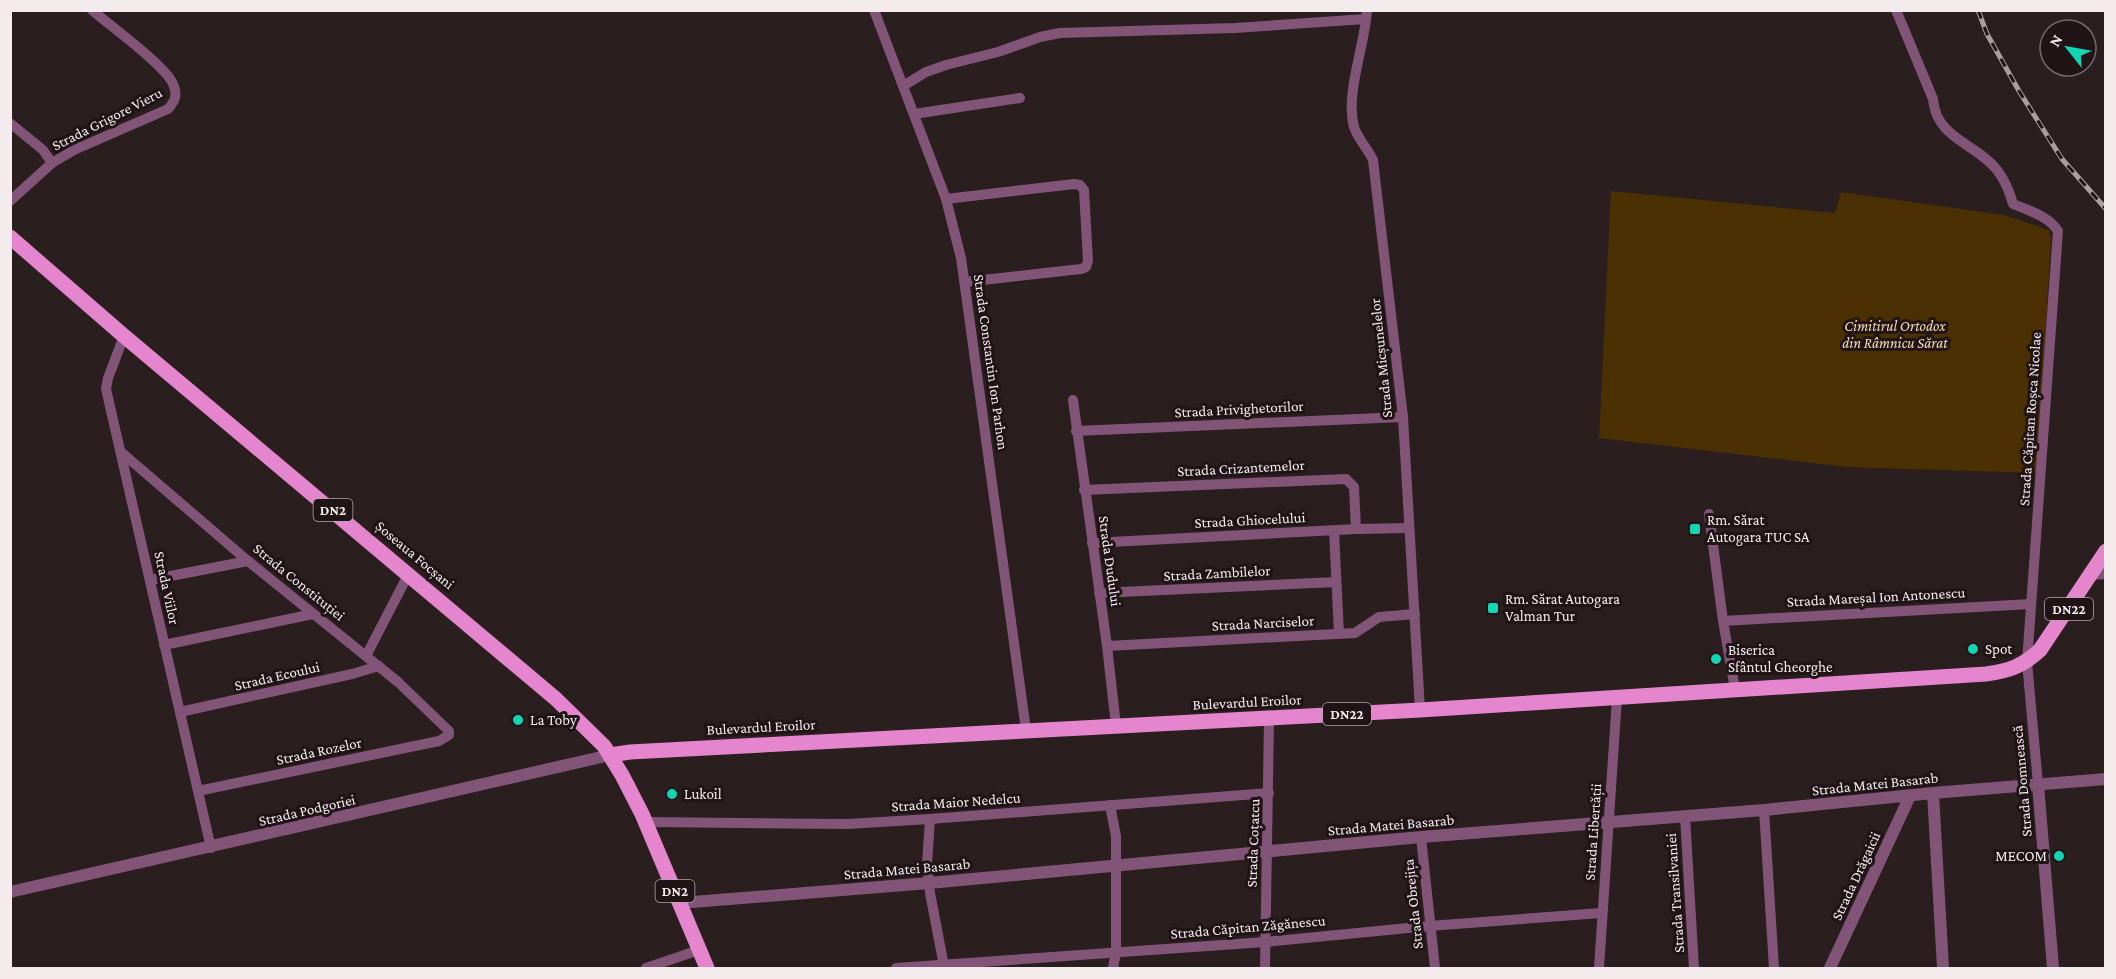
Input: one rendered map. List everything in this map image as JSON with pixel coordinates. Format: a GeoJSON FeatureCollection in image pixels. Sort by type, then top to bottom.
{"type":"FeatureCollection","features":[{"type":"Feature","properties":{"kind":"main road","name":"Șoseaua Focșani"},"geometry":{"type":"LineString","coordinates":[[10,237],[124,336],[409,573],[556,699],[585,727],[610,755],[645,822],[707,969]]}},
{"type":"Feature","properties":{"kind":"main road","name":"DN22"},"geometry":{"type":"LineString","coordinates":[[2027,662],[2040,650],[2098,574],[2106,551]]}},
{"type":"Feature","properties":{"kind":"main road","name":"Bulevardul Eroilor"},"geometry":{"type":"LineString","coordinates":[[610,755],[1026,730],[1269,719],[1986,674],[2007,670],[2027,662]]}},
{"type":"Feature","properties":{"kind":"street","name":"Strada Grigore Vieru"},"geometry":{"type":"LineString","coordinates":[[10,201],[51,164],[74,150],[168,109],[175,101],[173,82],[163,69],[92,10]]}},
{"type":"Feature","properties":{"kind":"street","name":"Strada Constantin Ion Parhon"},"geometry":{"type":"LineString","coordinates":[[874,10],[946,199],[956,235],[965,282],[1026,730]]}},
{"type":"Feature","properties":{"kind":"street","name":"Strada Căpitan Roșca Nicolae"},"geometry":{"type":"LineString","coordinates":[[1896,10],[1933,99],[1934,111],[1939,121],[1950,134],[1997,170],[2011,195],[2013,204],[2051,222],[2058,231],[2027,662]]}},
{"type":"Feature","properties":{"kind":"street"},"geometry":{"type":"LineString","coordinates":[[903,86],[926,72],[1060,33],[1235,28],[1367,15]]}},
{"type":"Feature","properties":{"kind":"street","name":"Strada Micșunelelor"},"geometry":{"type":"LineString","coordinates":[[1367,15],[1353,92],[1354,126],[1373,160],[1403,417],[1420,710]]}},
{"type":"Feature","properties":{"kind":"street"},"geometry":{"type":"LineString","coordinates":[[914,114],[1020,98]]}},
{"type":"Feature","properties":{"kind":"street"},"geometry":{"type":"LineString","coordinates":[[10,123],[43,150],[51,164]]}},
{"type":"Feature","properties":{"kind":"street"},"geometry":{"type":"LineString","coordinates":[[946,199],[1074,184],[1080,185],[1084,190],[1088,261],[1086,267],[1079,270],[965,282]]}},
{"type":"Feature","properties":{"kind":"street","name":"Strada Viilor"},"geometry":{"type":"LineString","coordinates":[[124,336],[106,385],[211,848]]}},
{"type":"Feature","properties":{"kind":"street","name":"Strada Dudului"},"geometry":{"type":"LineString","coordinates":[[1073,400],[1116,726]]}},
{"type":"Feature","properties":{"kind":"street","name":"Strada Privighetorilor"},"geometry":{"type":"LineString","coordinates":[[1076,431],[1403,417]]}},
{"type":"Feature","properties":{"kind":"street","name":"Strada Constituției"},"geometry":{"type":"LineString","coordinates":[[121,452],[248,561],[379,666],[445,725],[449,735],[446,739]]}},
{"type":"Feature","properties":{"kind":"street","name":"Strada Crizantemelor"},"geometry":{"type":"LineString","coordinates":[[1084,490],[1346,479],[1354,487],[1356,529]]}},
{"type":"Feature","properties":{"kind":"street"},"geometry":{"type":"LineString","coordinates":[[1709,514],[1723,621],[1735,689]]}},
{"type":"Feature","properties":{"kind":"street","name":"Strada Ghiocelului"},"geometry":{"type":"LineString","coordinates":[[1092,543],[1409,528]]}},
{"type":"Feature","properties":{"kind":"street"},"geometry":{"type":"LineString","coordinates":[[1334,531],[1339,634]]}},
{"type":"Feature","properties":{"kind":"street"},"geometry":{"type":"LineString","coordinates":[[150,580],[248,561]]}},
{"type":"Feature","properties":{"kind":"street"},"geometry":{"type":"LineString","coordinates":[[366,656],[409,573]]}},
{"type":"Feature","properties":{"kind":"street","name":"Strada Zambilelor"},"geometry":{"type":"LineString","coordinates":[[1099,593],[1335,582]]}},
{"type":"Feature","properties":{"kind":"street","name":"Strada Mareșal Ion Antonescu"},"geometry":{"type":"LineString","coordinates":[[1723,621],[2031,604]]}},
{"type":"Feature","properties":{"kind":"street"},"geometry":{"type":"LineString","coordinates":[[164,645],[313,614]]}},
{"type":"Feature","properties":{"kind":"street","name":"Strada Narciselor"},"geometry":{"type":"LineString","coordinates":[[1107,646],[1355,633],[1379,617],[1415,614]]}},
{"type":"Feature","properties":{"kind":"street","name":"Strada Domnească"},"geometry":{"type":"LineString","coordinates":[[2027,662],[2054,969]]}},
{"type":"Feature","properties":{"kind":"street","name":"Strada Ecoului"},"geometry":{"type":"LineString","coordinates":[[180,712],[379,666]]}},
{"type":"Feature","properties":{"kind":"street","name":"Strada Libertății"},"geometry":{"type":"LineString","coordinates":[[1599,969],[1617,698]]}},
{"type":"Feature","properties":{"kind":"street","name":"Strada Coțatcu"},"geometry":{"type":"LineString","coordinates":[[1266,969],[1269,719]]}},
{"type":"Feature","properties":{"kind":"street","name":"Strada Rozelor"},"geometry":{"type":"LineString","coordinates":[[198,791],[446,739]]}},
{"type":"Feature","properties":{"kind":"street","name":"Strada Podgoriei"},"geometry":{"type":"LineString","coordinates":[[10,892],[211,848],[610,755]]}},
{"type":"Feature","properties":{"kind":"street","name":"Strada Matei Basarab"},"geometry":{"type":"LineString","coordinates":[[680,903],[2106,779]]}},
{"type":"Feature","properties":{"kind":"street","name":"Strada Maior Nedelcu"},"geometry":{"type":"LineString","coordinates":[[645,822],[848,824],[1269,793]]}},
{"type":"Feature","properties":{"kind":"street"},"geometry":{"type":"LineString","coordinates":[[1933,793],[1943,969]]}},
{"type":"Feature","properties":{"kind":"street","name":"Strada Drăgaicii"},"geometry":{"type":"LineString","coordinates":[[1830,969],[1910,796]]}},
{"type":"Feature","properties":{"kind":"street"},"geometry":{"type":"LineString","coordinates":[[1110,805],[1116,836],[1116,952],[1113,969]]}},
{"type":"Feature","properties":{"kind":"street"},"geometry":{"type":"LineString","coordinates":[[1764,810],[1774,969]]}},
{"type":"Feature","properties":{"kind":"street","name":"Strada Transilvaniei"},"geometry":{"type":"LineString","coordinates":[[1685,816],[1694,969]]}},
{"type":"Feature","properties":{"kind":"street"},"geometry":{"type":"LineString","coordinates":[[930,819],[927,864],[944,966]]}},
{"type":"Feature","properties":{"kind":"street","name":"Strada Obrejița"},"geometry":{"type":"LineString","coordinates":[[1421,837],[1434,969]]}},
{"type":"Feature","properties":{"kind":"street","name":"Strada Căpitan Zăgănescu"},"geometry":{"type":"LineString","coordinates":[[898,968],[961,967],[1116,952],[1265,942],[1601,913]]}},
{"type":"Feature","properties":{"kind":"street"},"geometry":{"type":"LineString","coordinates":[[645,969],[699,950]]}},
{"type":"Feature","properties":{"kind":"green space","name":"Cimitirul Ortodox din Râmnicu Sărat"},"geometry":{"type":"Polygon","coordinates":[[[1611,191],[1835,213],[1841,192],[2004,215],[2049,230],[2051,240],[2037,473],[1846,467],[1599,438],[1611,191]]]}},
{"type":"Feature","properties":{"kind":"railway"},"geometry":{"type":"LineString","coordinates":[[1978,10],[1987,34],[2019,91],[2062,159],[2106,209]]}},
{"type":"Feature","properties":{"kind":"place","name":"Rm. Sărat Autogara TUC SA"},"geometry":{"type":"Point","coordinates":[1695,529]}},
{"type":"Feature","properties":{"kind":"place","name":"Rm. Sărat Autogara Valman Tur"},"geometry":{"type":"Point","coordinates":[1493,608]}},
{"type":"Feature","properties":{"kind":"place","name":"Spot"},"geometry":{"type":"Point","coordinates":[1973,649]}},
{"type":"Feature","properties":{"kind":"place","name":"Biserica Sfântul Gheorghe"},"geometry":{"type":"Point","coordinates":[1716,659]}},
{"type":"Feature","properties":{"kind":"place","name":"La Toby"},"geometry":{"type":"Point","coordinates":[518,720]}},
{"type":"Feature","properties":{"kind":"place","name":"Lukoil"},"geometry":{"type":"Point","coordinates":[672,794]}},
{"type":"Feature","properties":{"kind":"place","name":"MECOM"},"geometry":{"type":"Point","coordinates":[2059,856]}}]}
